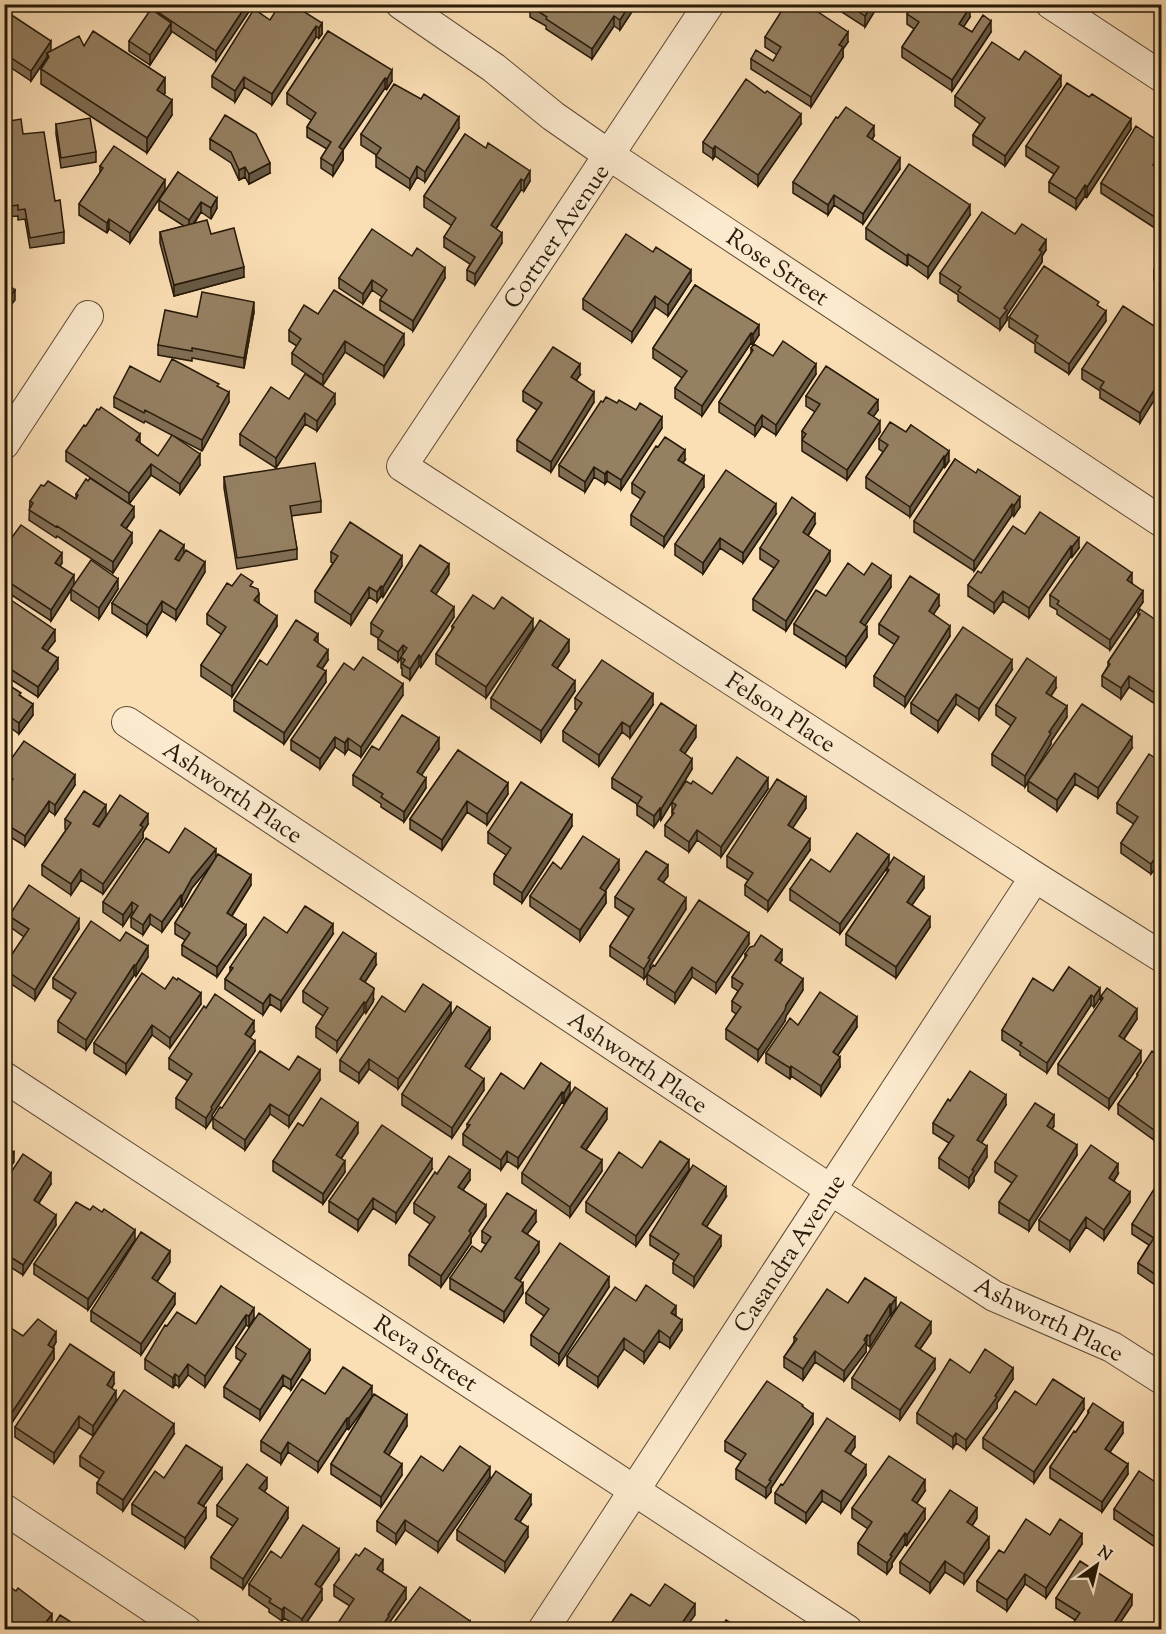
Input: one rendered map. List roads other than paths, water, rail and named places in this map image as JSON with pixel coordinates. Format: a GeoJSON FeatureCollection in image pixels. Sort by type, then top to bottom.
{"type":"FeatureCollection","features":[{"type":"Feature","properties":{"kind":"street","name":"Rose Street"},"geometry":{"type":"LineString","coordinates":[[401,4],[494,68],[552,116],[609,155],[1161,522]]}},
{"type":"Feature","properties":{"kind":"street","name":"Cortner Avenue"},"geometry":{"type":"LineString","coordinates":[[402,466],[709,4]]}},
{"type":"Feature","properties":{"kind":"street"},"geometry":{"type":"LineString","coordinates":[[1051,4],[1161,77]]}},
{"type":"Feature","properties":{"kind":"street"},"geometry":{"type":"LineString","coordinates":[[4,444],[88,316]]}},
{"type":"Feature","properties":{"kind":"street","name":"Felson Place"},"geometry":{"type":"LineString","coordinates":[[402,466],[1161,957]]}},
{"type":"Feature","properties":{"kind":"street","name":"Ashworth Place"},"geometry":{"type":"LineString","coordinates":[[127,722],[994,1296],[1112,1347],[1161,1379]]}},
{"type":"Feature","properties":{"kind":"street","name":"Casandra Avenue"},"geometry":{"type":"LineString","coordinates":[[543,1629],[1035,877]]}},
{"type":"Feature","properties":{"kind":"street","name":"Reva Street"},"geometry":{"type":"LineString","coordinates":[[4,1077],[847,1629]]}},
{"type":"Feature","properties":{"kind":"street"},"geometry":{"type":"LineString","coordinates":[[4,1509],[186,1629]]}}]}
